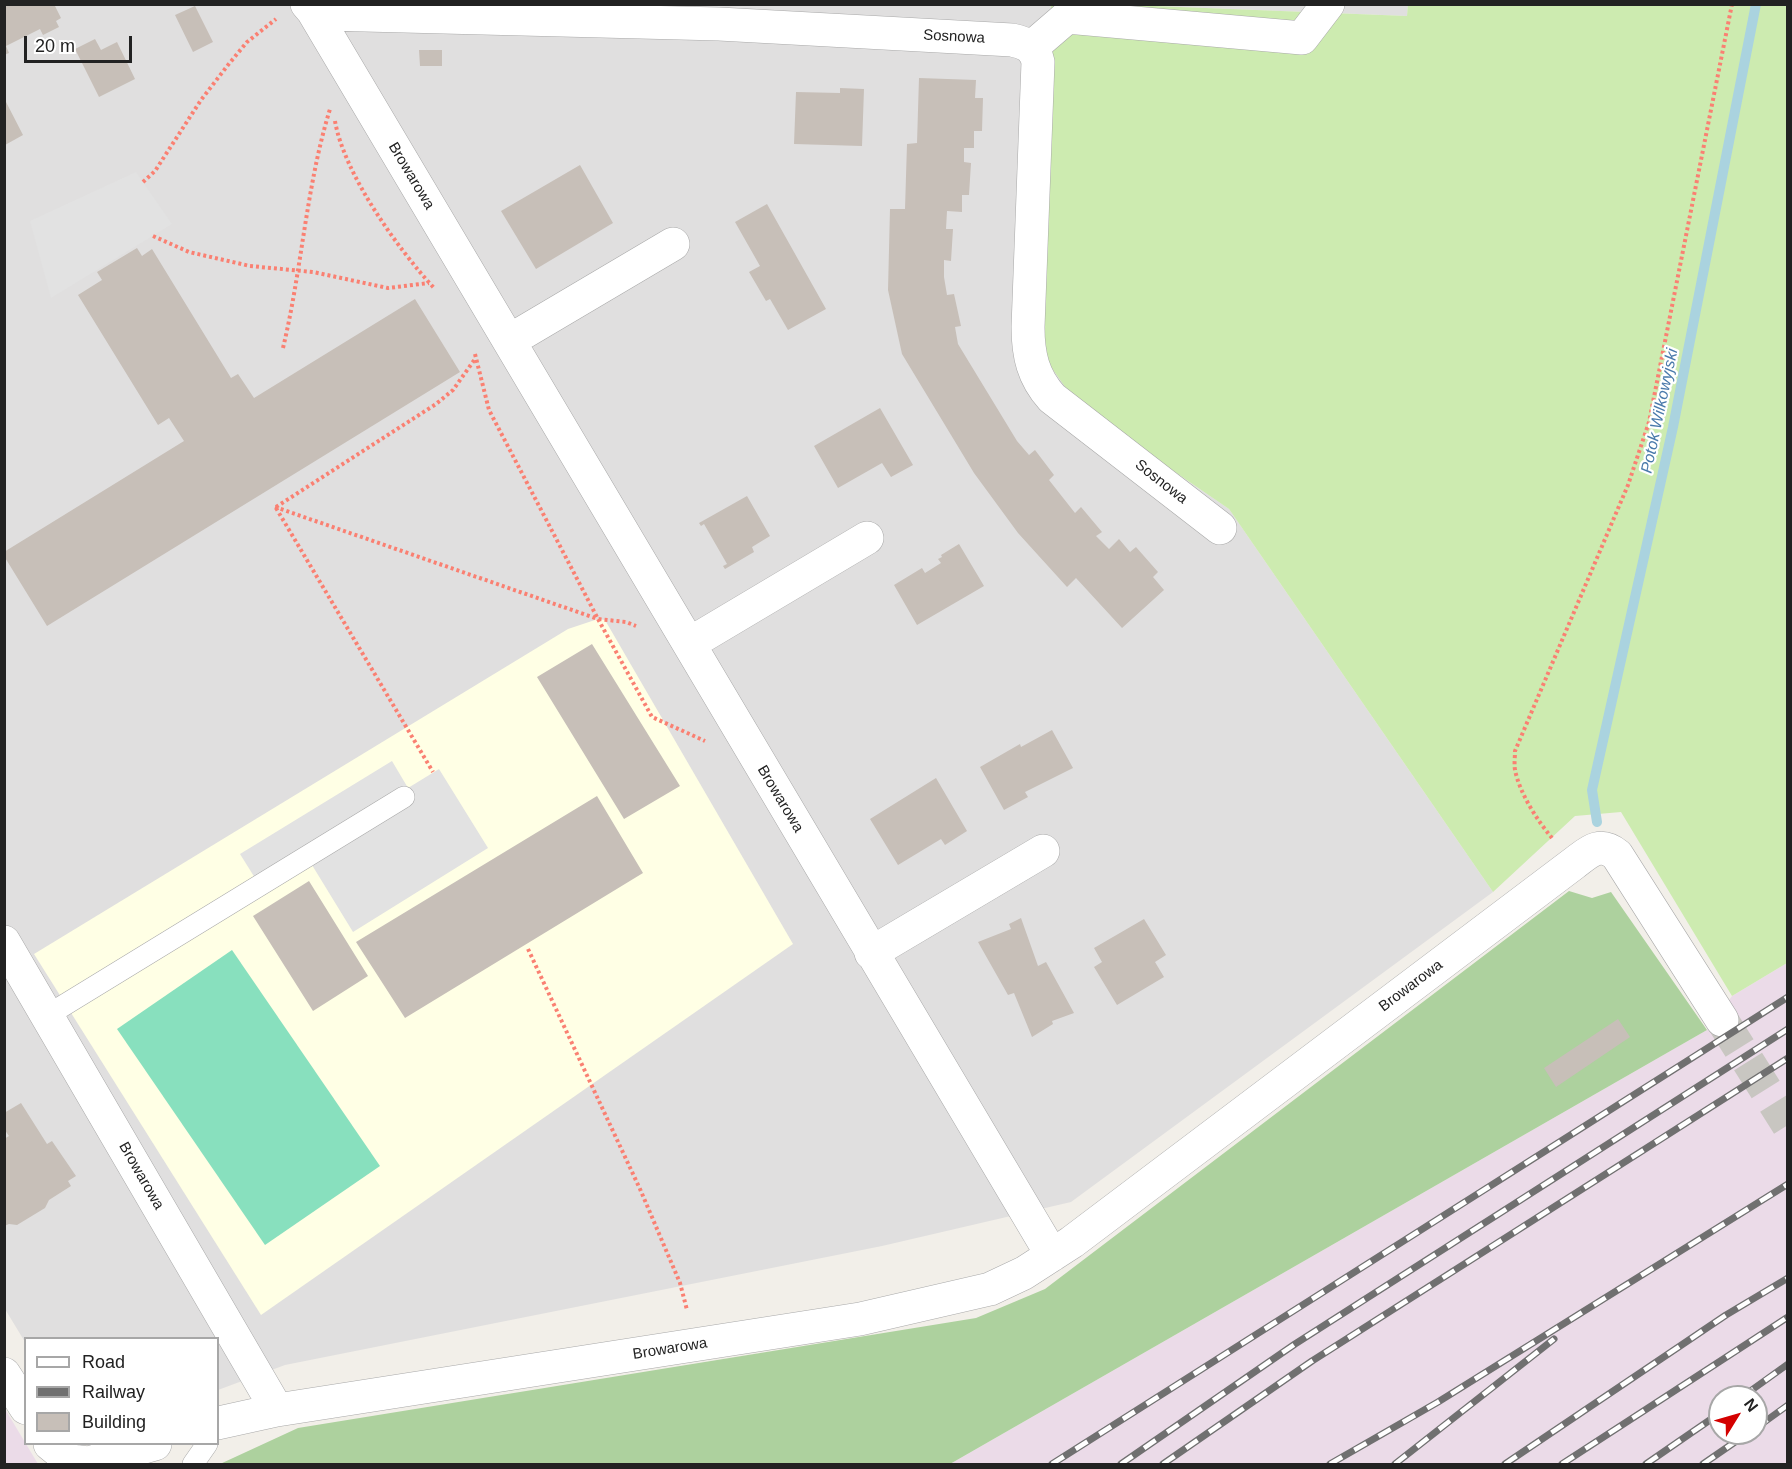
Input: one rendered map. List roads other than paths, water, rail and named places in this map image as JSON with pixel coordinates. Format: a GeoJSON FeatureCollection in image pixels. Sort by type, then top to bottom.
{"type":"FeatureCollection","features":[{"type":"Feature","properties":{"kind":"street"},"geometry":{"type":"LineString","coordinates":[[1031,48],[1067,17],[1302,38],[1328,4]]}},
{"type":"Feature","properties":{"kind":"street","name":"Sosnowa"},"geometry":{"type":"LineString","coordinates":[[299,11],[325,14],[719,24],[1024,42],[1035,50],[1038,62],[1028,327],[1028,350],[1034,370],[1041,386],[1052,398],[1220,528]]}},
{"type":"Feature","properties":{"kind":"street","name":"Browarowa"},"geometry":{"type":"LineString","coordinates":[[299,11],[509,341],[1052,1255]]}},
{"type":"Feature","properties":{"kind":"street"},"geometry":{"type":"LineString","coordinates":[[509,341],[673,244]]}},
{"type":"Feature","properties":{"kind":"street"},"geometry":{"type":"LineString","coordinates":[[689,644],[867,538]]}},
{"type":"Feature","properties":{"kind":"street","name":"Browarowa"},"geometry":{"type":"LineString","coordinates":[[219,1428],[277,1410],[860,1319],[990,1289],[1024,1273],[1082,1235],[1596,848],[1605,848],[1617,855],[1722,1020]]}},
{"type":"Feature","properties":{"kind":"street"},"geometry":{"type":"LineString","coordinates":[[871,953],[1043,851]]}},
{"type":"Feature","properties":{"kind":"street","name":"Browarowa"},"geometry":{"type":"LineString","coordinates":[[4,942],[277,1410]]}},
{"type":"Feature","properties":{"kind":"street"},"geometry":{"type":"LineString","coordinates":[[4,1374],[24,1405]]}},
{"type":"Feature","properties":{"kind":"street"},"geometry":{"type":"LineString","coordinates":[[63,1456],[88,1464],[149,1445]]}},
{"type":"Feature","properties":{"kind":"lane"},"geometry":{"type":"LineString","coordinates":[[48,1015],[404,797]]}},
{"type":"Feature","properties":{"kind":"lane"},"geometry":{"type":"LineString","coordinates":[[193,1464],[205,1445]]}},
{"type":"Feature","properties":{"kind":"waterway","name":"Potok Wilkowyjski"},"geometry":{"type":"LineString","coordinates":[[1597,822],[1592,790],[1673,427],[1756,4]]}},
{"type":"Feature","properties":{"kind":"tunnel"},"geometry":{"type":"LineString","coordinates":[[1722,1020],[1788,1125]]}},
{"type":"Feature","properties":{"kind":"railway"},"geometry":{"type":"LineString","coordinates":[[1052,1464],[1788,997]]}},
{"type":"Feature","properties":{"kind":"railway"},"geometry":{"type":"LineString","coordinates":[[1121,1464],[1295,1344],[1788,1029]]}},
{"type":"Feature","properties":{"kind":"railway"},"geometry":{"type":"LineString","coordinates":[[1163,1464],[1312,1361],[1788,1058]]}},
{"type":"Feature","properties":{"kind":"railway"},"geometry":{"type":"LineString","coordinates":[[1330,1464],[1438,1402],[1788,1184]]}},
{"type":"Feature","properties":{"kind":"railway"},"geometry":{"type":"LineString","coordinates":[[1505,1464],[1726,1315],[1788,1278]]}},
{"type":"Feature","properties":{"kind":"railway"},"geometry":{"type":"LineString","coordinates":[[1562,1464],[1788,1317]]}},
{"type":"Feature","properties":{"kind":"railway"},"geometry":{"type":"LineString","coordinates":[[1395,1464],[1554,1339]]}},
{"type":"Feature","properties":{"kind":"railway"},"geometry":{"type":"LineString","coordinates":[[1759,1385],[1788,1364]]}},
{"type":"Feature","properties":{"kind":"railway"},"geometry":{"type":"LineString","coordinates":[[1768,1419],[1788,1405]]}},
{"type":"Feature","properties":{"kind":"railway"},"geometry":{"type":"LineString","coordinates":[[1646,1464],[1708,1421]]}},
{"type":"Feature","properties":{"kind":"railway"},"geometry":{"type":"LineString","coordinates":[[1703,1464],[1731,1445]]}}]}
